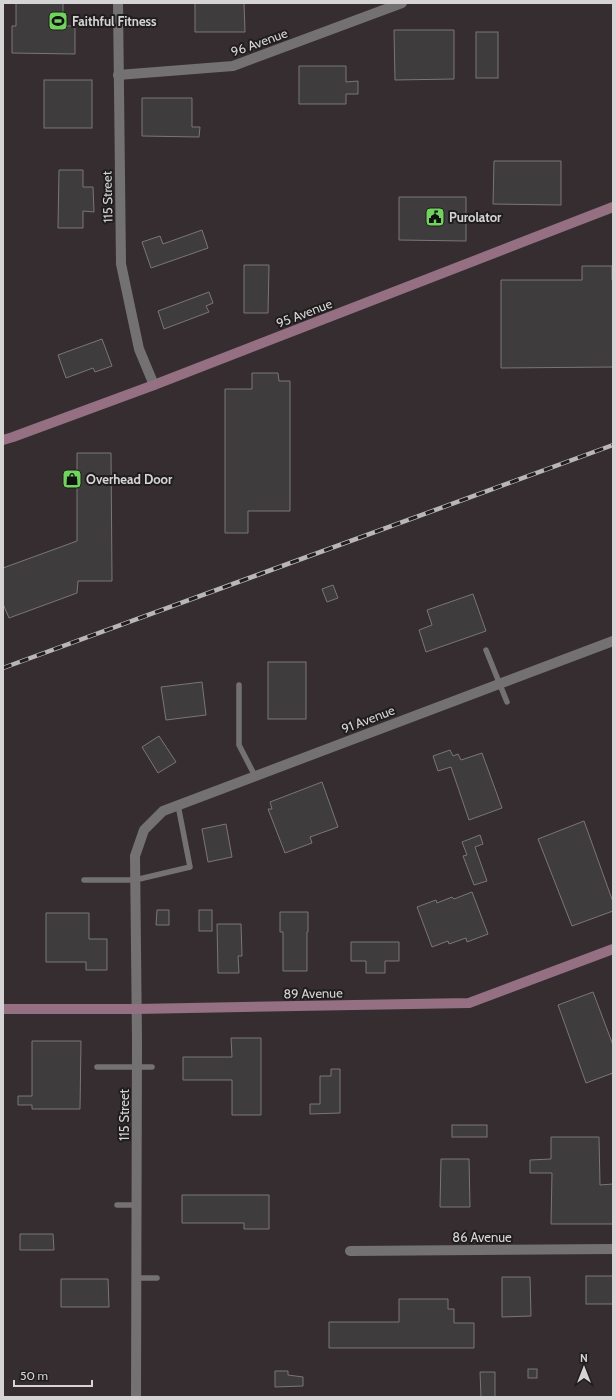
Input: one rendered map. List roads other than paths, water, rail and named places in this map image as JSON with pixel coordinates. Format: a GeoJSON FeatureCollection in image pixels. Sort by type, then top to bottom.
{"type":"FeatureCollection","features":[{"type":"Feature","properties":{"kind":"street","name":"115 Street"},"geometry":{"type":"LineString","coordinates":[[118,3],[121,264],[139,350],[154,385]]}},
{"type":"Feature","properties":{"kind":"street","name":"96 Avenue"},"geometry":{"type":"LineString","coordinates":[[118,75],[233,66],[402,3]]}},
{"type":"Feature","properties":{"kind":"street","name":"95 Avenue"},"geometry":{"type":"LineString","coordinates":[[3,440],[154,385],[613,207]]}},
{"type":"Feature","properties":{"kind":"street","name":"91 Avenue"},"geometry":{"type":"LineString","coordinates":[[142,835],[144,830],[163,811],[613,641]]}},
{"type":"Feature","properties":{"kind":"street","name":"115 Street"},"geometry":{"type":"LineString","coordinates":[[136,1397],[137,1067],[135,856],[142,835]]}},
{"type":"Feature","properties":{"kind":"street","name":"89 Avenue"},"geometry":{"type":"LineString","coordinates":[[3,1009],[469,1003],[612,952]]}},
{"type":"Feature","properties":{"kind":"street","name":"86 Avenue"},"geometry":{"type":"LineString","coordinates":[[350,1251],[613,1249]]}},
{"type":"Feature","properties":{"kind":"lane"},"geometry":{"type":"LineString","coordinates":[[486,650],[507,702]]}},
{"type":"Feature","properties":{"kind":"lane"},"geometry":{"type":"LineString","coordinates":[[239,685],[239,745],[255,776]]}},
{"type":"Feature","properties":{"kind":"lane"},"geometry":{"type":"LineString","coordinates":[[84,880],[135,880],[190,867],[178,805]]}},
{"type":"Feature","properties":{"kind":"lane"},"geometry":{"type":"LineString","coordinates":[[97,1067],[152,1067]]}},
{"type":"Feature","properties":{"kind":"lane"},"geometry":{"type":"LineString","coordinates":[[116,1205],[137,1205]]}},
{"type":"Feature","properties":{"kind":"lane"},"geometry":{"type":"LineString","coordinates":[[136,1278],[157,1278]]}},
{"type":"Feature","properties":{"kind":"railway"},"geometry":{"type":"LineString","coordinates":[[3,668],[613,445]]}},
{"type":"Feature","properties":{"kind":"place","name":"Faithful Fitness"},"geometry":{"type":"Point","coordinates":[58,21]}},
{"type":"Feature","properties":{"kind":"place","name":"Purolator"},"geometry":{"type":"Point","coordinates":[435,217]}},
{"type":"Feature","properties":{"kind":"place","name":"Overhead Door"},"geometry":{"type":"Point","coordinates":[72,479]}}]}
